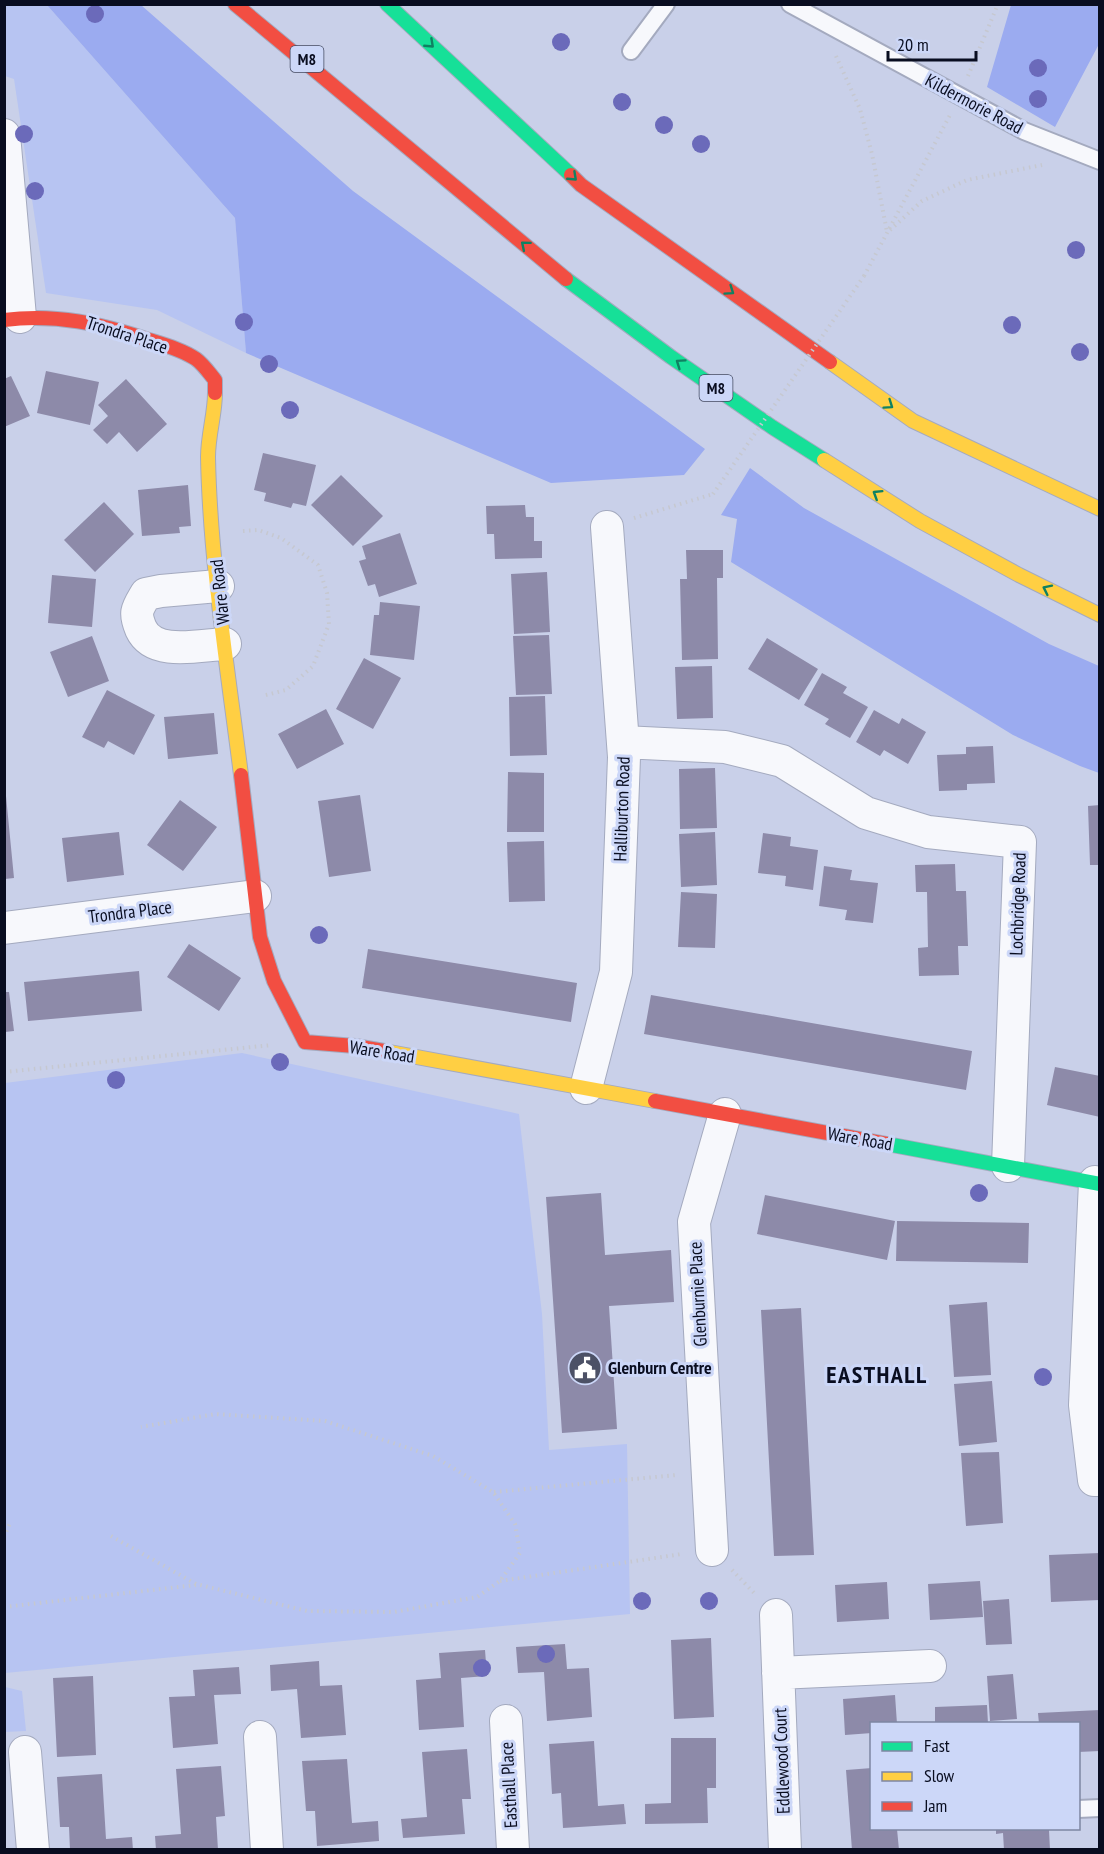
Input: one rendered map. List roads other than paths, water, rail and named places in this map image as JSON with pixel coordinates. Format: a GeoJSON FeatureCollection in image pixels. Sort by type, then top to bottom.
{"type":"FeatureCollection","features":[{"type":"Feature","properties":{"kind":"main road"},"geometry":{"type":"LineString","coordinates":[[235,4],[366,114]]}},
{"type":"Feature","properties":{"kind":"main road","name":"M8"},"geometry":{"type":"LineString","coordinates":[[249,4],[366,114],[571,283],[671,357],[772,427],[920,521],[1019,575],[1100,615]]}},
{"type":"Feature","properties":{"kind":"main road"},"geometry":{"type":"LineString","coordinates":[[387,4],[581,185],[913,421],[1100,509]]}},
{"type":"Feature","properties":{"kind":"main road","name":"Trondra Place"},"geometry":{"type":"LineString","coordinates":[[12,319],[60,317],[95,322],[198,360],[215,380],[215,403]]}},
{"type":"Feature","properties":{"kind":"main road","name":"Ware Road"},"geometry":{"type":"LineString","coordinates":[[215,403],[208,453],[218,586],[260,937],[274,981],[305,1042],[355,1046],[1097,1183]]}},
{"type":"Feature","properties":{"kind":"street"},"geometry":{"type":"LineString","coordinates":[[4,135],[12,319]]}},
{"type":"Feature","properties":{"kind":"street","name":"Halliburton Road"},"geometry":{"type":"LineString","coordinates":[[586,1088],[616,972],[624,757],[607,527]]}},
{"type":"Feature","properties":{"kind":"street"},"geometry":{"type":"LineString","coordinates":[[218,586],[146,594],[136,609],[137,621],[144,635],[155,644],[170,647],[225,644]]}},
{"type":"Feature","properties":{"kind":"street","name":"Lochbridge Road"},"geometry":{"type":"LineString","coordinates":[[623,742],[725,747],[782,760],[866,813],[928,832],[1020,842],[1008,1166]]}},
{"type":"Feature","properties":{"kind":"street","name":"Trondra Place"},"geometry":{"type":"LineString","coordinates":[[4,928],[255,896]]}},
{"type":"Feature","properties":{"kind":"street","name":"Glenburnie Place"},"geometry":{"type":"LineString","coordinates":[[712,1550],[694,1222],[724,1114]]}},
{"type":"Feature","properties":{"kind":"street"},"geometry":{"type":"LineString","coordinates":[[1097,1183],[1085,1406],[1094,1480],[1100,1480]]}},
{"type":"Feature","properties":{"kind":"street","name":"Eddlewood Court"},"geometry":{"type":"LineString","coordinates":[[776,1615],[785,1850]]}},
{"type":"Feature","properties":{"kind":"street"},"geometry":{"type":"LineString","coordinates":[[778,1673],[930,1666]]}},
{"type":"Feature","properties":{"kind":"street","name":"Easthall Place"},"geometry":{"type":"LineString","coordinates":[[506,1721],[513,1850]]}},
{"type":"Feature","properties":{"kind":"street"},"geometry":{"type":"LineString","coordinates":[[260,1737],[267,1850]]}},
{"type":"Feature","properties":{"kind":"street"},"geometry":{"type":"LineString","coordinates":[[25,1752],[33,1850]]}},
{"type":"Feature","properties":{"kind":"lane"},"geometry":{"type":"LineString","coordinates":[[630,51],[666,4]]}},
{"type":"Feature","properties":{"kind":"lane","name":"Kildermorie Road"},"geometry":{"type":"LineString","coordinates":[[790,4],[1024,131],[1100,161]]}},
{"type":"Feature","properties":{"kind":"lane"},"geometry":{"type":"LineString","coordinates":[[1080,1809],[1100,1808]]}},
{"type":"Feature","properties":{"kind":"place","name":"Glenburn Centre"},"geometry":{"type":"Point","coordinates":[585,1368]}},
{"type":"Feature","properties":{"kind":"district","name":"EASTHALL"},"geometry":{"type":"Point","coordinates":[877,1375]}}]}
